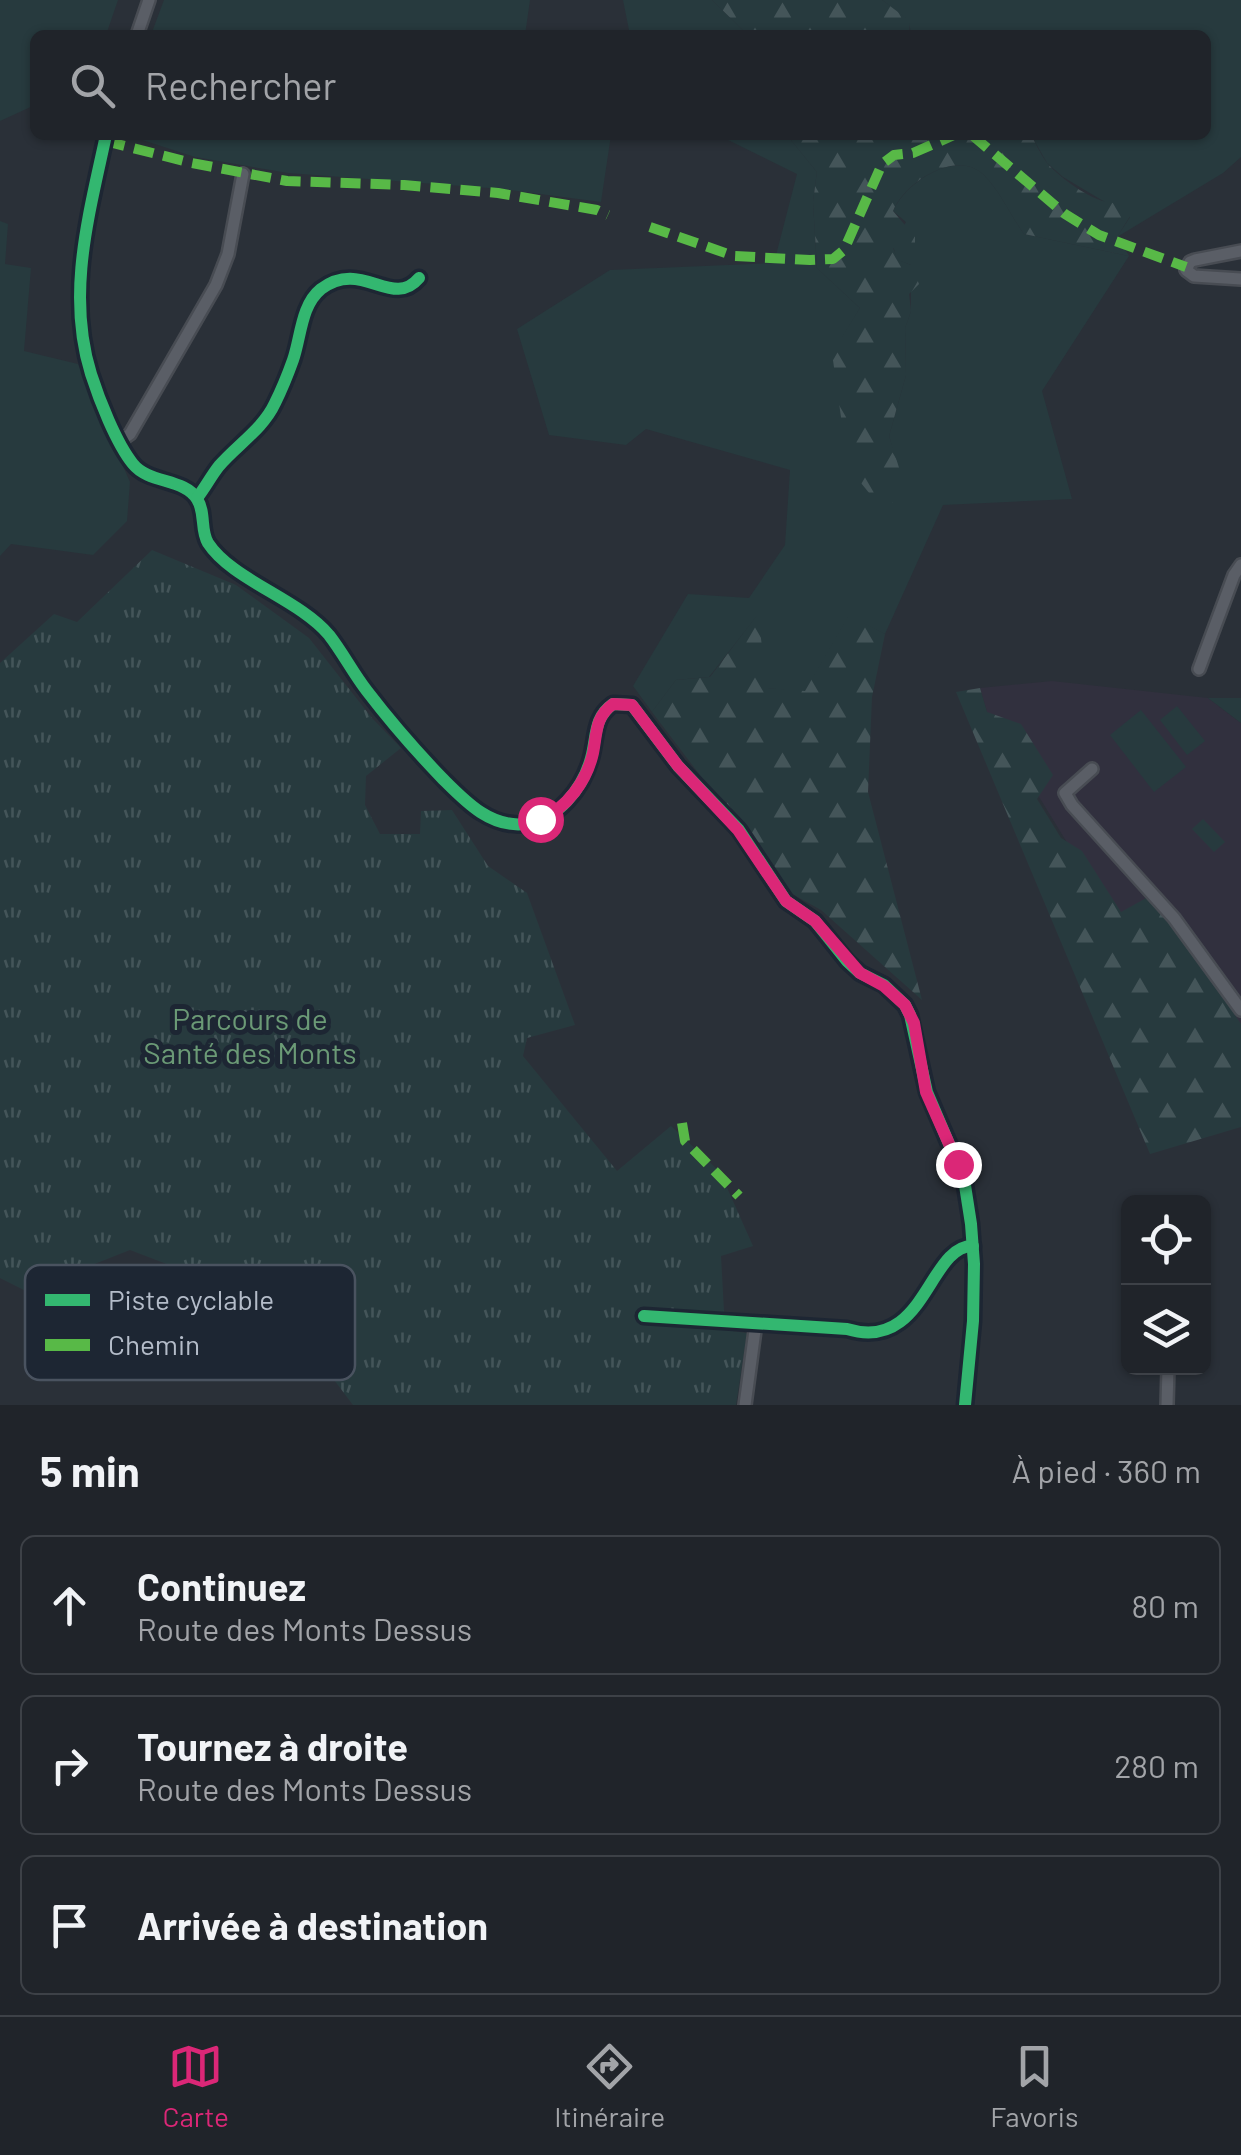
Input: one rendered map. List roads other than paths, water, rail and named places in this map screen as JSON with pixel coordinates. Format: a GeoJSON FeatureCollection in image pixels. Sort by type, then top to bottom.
{"type":"FeatureCollection","features":[{"type":"Feature","properties":{"kind":"street"},"geometry":{"type":"LineString","coordinates":[[139,30],[149,0]]}},
{"type":"Feature","properties":{"kind":"street"},"geometry":{"type":"LineString","coordinates":[[105,140],[78,273],[82,336],[91,376],[131,462],[152,480],[186,490],[197,498],[208,542],[221,558],[327,632],[367,691],[433,768],[484,815],[502,822],[530,823],[551,815],[588,770],[599,717],[613,704],[632,705],[678,766],[738,830],[786,901],[815,921],[860,973],[884,986],[905,1005],[914,1023],[926,1092],[964,1180],[973,1246],[973,1322],[965,1405]]}},
{"type":"Feature","properties":{"kind":"street"},"geometry":{"type":"LineString","coordinates":[[120,441],[130,434],[216,285],[228,254],[243,174]]}},
{"type":"Feature","properties":{"kind":"street"},"geometry":{"type":"LineString","coordinates":[[1241,252],[1195,260],[1186,270],[1194,276],[1241,278]]}},
{"type":"Feature","properties":{"kind":"street"},"geometry":{"type":"LineString","coordinates":[[197,498],[220,466],[273,408],[294,359],[308,308],[318,292],[335,280],[359,277],[400,291],[411,288],[420,278]]}},
{"type":"Feature","properties":{"kind":"street"},"geometry":{"type":"LineString","coordinates":[[1198,668],[1241,566]]}},
{"type":"Feature","properties":{"kind":"street"},"geometry":{"type":"LineString","coordinates":[[1092,768],[1065,793],[1118,859],[1174,918],[1241,1010]]}},
{"type":"Feature","properties":{"kind":"street"},"geometry":{"type":"LineString","coordinates":[[644,1316],[863,1334],[896,1324],[917,1308],[950,1254],[961,1246],[973,1246]]}},
{"type":"Feature","properties":{"kind":"street"},"geometry":{"type":"LineString","coordinates":[[745,1405],[756,1323]]}},
{"type":"Feature","properties":{"kind":"street"},"geometry":{"type":"LineString","coordinates":[[1167,1405],[1168,1375]]}},
{"type":"Feature","properties":{"kind":"park label","name":"Parcours de Santé des Monts"},"geometry":{"type":"Point","coordinates":[250,1037]}}]}
